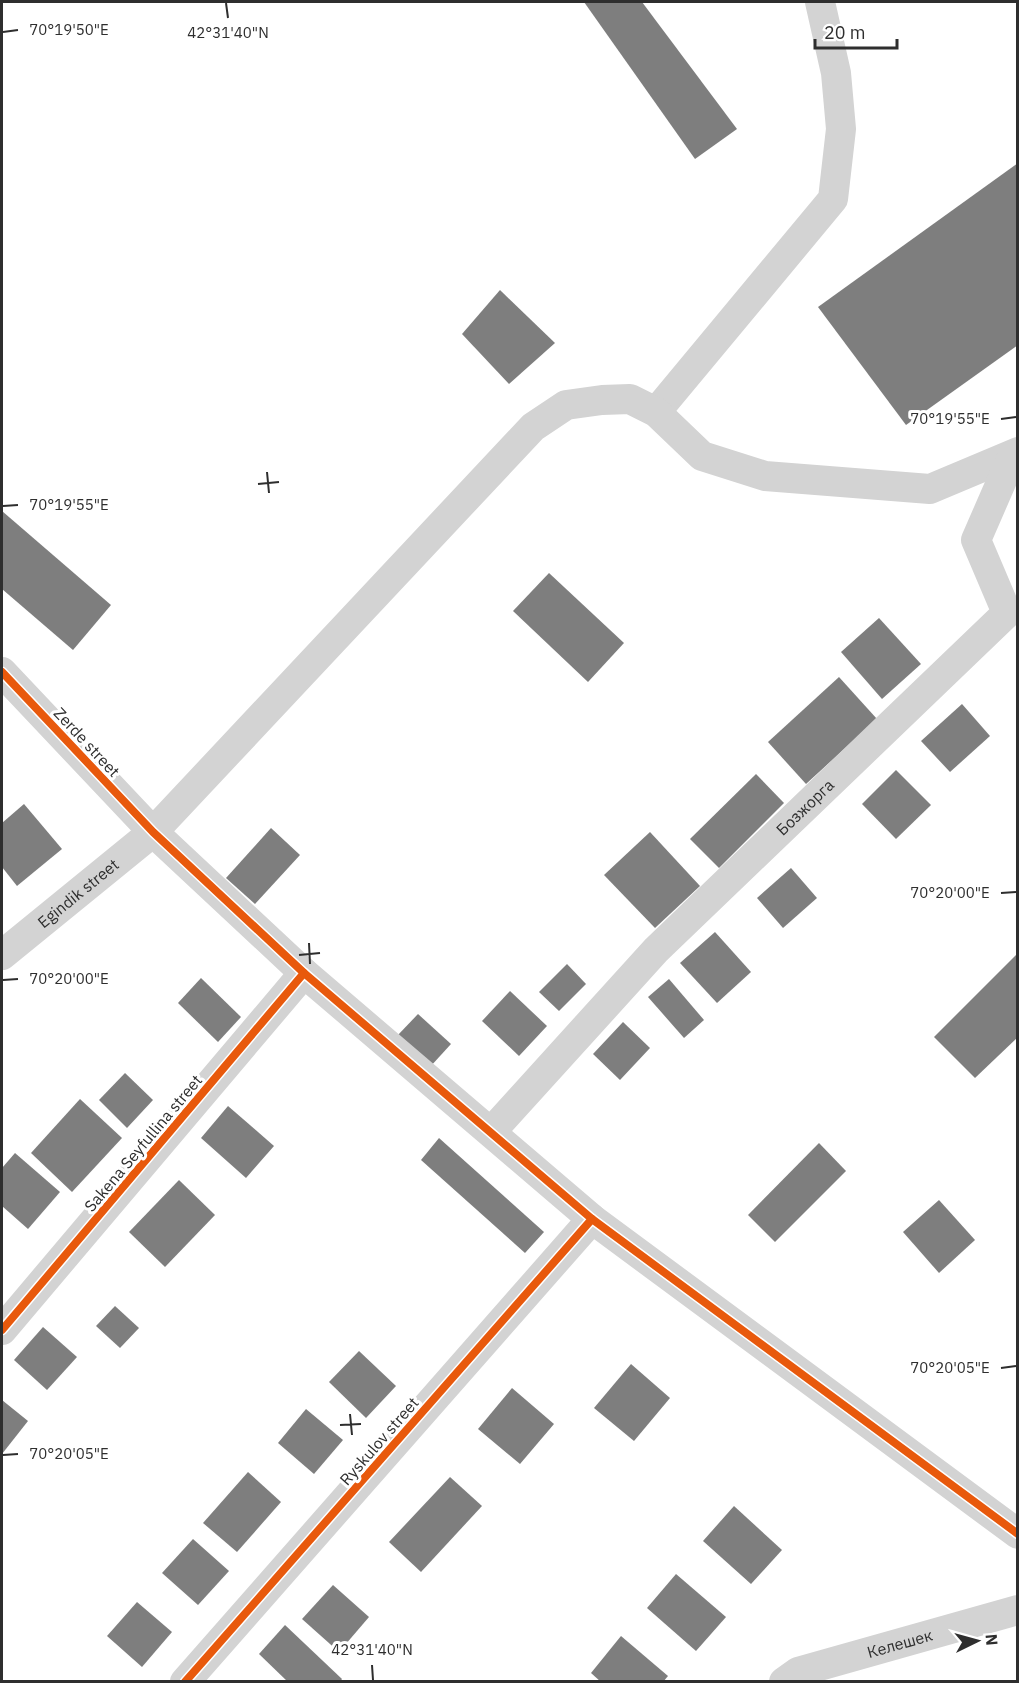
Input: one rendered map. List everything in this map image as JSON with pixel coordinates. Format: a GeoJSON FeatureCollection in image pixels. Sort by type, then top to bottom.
{"type":"FeatureCollection","features":[{"type":"Feature","properties":{"kind":"street"},"geometry":{"type":"LineString","coordinates":[[656,412],[833,199],[841,129],[836,73],[820,2]]}},
{"type":"Feature","properties":{"kind":"street","name":"Egindik street"},"geometry":{"type":"LineString","coordinates":[[2,955],[153,832],[533,427],[566,405],[630,399],[656,412],[702,456],[765,476],[930,489],[1015,453]]}},
{"type":"Feature","properties":{"kind":"street","name":"Бозжорга"},"geometry":{"type":"LineString","coordinates":[[490,1132],[656,950],[1007,613],[976,540],[1015,453]]}},
{"type":"Feature","properties":{"kind":"street","name":"Zerde street"},"geometry":{"type":"LineString","coordinates":[[2,672],[153,832],[304,973],[592,1219],[1017,1534]]}},
{"type":"Feature","properties":{"kind":"street","name":"Sakena Seyfullina street"},"geometry":{"type":"LineString","coordinates":[[2,1330],[304,973]]}},
{"type":"Feature","properties":{"kind":"street","name":"Ryskulov street"},"geometry":{"type":"LineString","coordinates":[[185,1682],[592,1219]]}},
{"type":"Feature","properties":{"kind":"street","name":"Келешек"},"geometry":{"type":"LineString","coordinates":[[784,1682],[798,1672],[1017,1610]]}},
{"type":"Feature","properties":{"kind":"building"},"geometry":{"type":"Polygon","coordinates":[[[584,2],[642,2],[737,129],[695,159],[584,2]]]}},
{"type":"Feature","properties":{"kind":"building"},"geometry":{"type":"Polygon","coordinates":[[[1018,163],[1018,345],[906,425],[818,307],[1018,163]]]}},
{"type":"Feature","properties":{"kind":"building"},"geometry":{"type":"Polygon","coordinates":[[[500,290],[555,343],[509,384],[462,334],[500,290]]]}},
{"type":"Feature","properties":{"kind":"building"},"geometry":{"type":"Polygon","coordinates":[[[2,511],[111,605],[73,650],[2,589],[2,511]]]}},
{"type":"Feature","properties":{"kind":"building"},"geometry":{"type":"Polygon","coordinates":[[[549,573],[624,643],[588,682],[513,611],[549,573]]]}},
{"type":"Feature","properties":{"kind":"building"},"geometry":{"type":"Polygon","coordinates":[[[879,618],[921,664],[882,699],[841,652],[879,618]]]}},
{"type":"Feature","properties":{"kind":"building"},"geometry":{"type":"Polygon","coordinates":[[[839,677],[877,719],[806,784],[768,742],[839,677]]]}},
{"type":"Feature","properties":{"kind":"building"},"geometry":{"type":"Polygon","coordinates":[[[962,704],[990,736],[950,772],[921,741],[962,704]]]}},
{"type":"Feature","properties":{"kind":"building"},"geometry":{"type":"Polygon","coordinates":[[[896,770],[931,805],[896,839],[862,804],[896,770]]]}},
{"type":"Feature","properties":{"kind":"building"},"geometry":{"type":"Polygon","coordinates":[[[756,774],[784,803],[719,868],[690,839],[756,774]]]}},
{"type":"Feature","properties":{"kind":"building"},"geometry":{"type":"Polygon","coordinates":[[[24,804],[62,849],[17,886],[2,867],[2,823],[24,804]]]}},
{"type":"Feature","properties":{"kind":"building"},"geometry":{"type":"Polygon","coordinates":[[[271,828],[300,855],[255,904],[226,878],[271,828]]]}},
{"type":"Feature","properties":{"kind":"building"},"geometry":{"type":"Polygon","coordinates":[[[650,832],[700,886],[655,928],[604,875],[650,832]]]}},
{"type":"Feature","properties":{"kind":"building"},"geometry":{"type":"Polygon","coordinates":[[[791,868],[817,898],[783,928],[757,898],[791,868]]]}},
{"type":"Feature","properties":{"kind":"building"},"geometry":{"type":"Polygon","coordinates":[[[715,932],[751,972],[717,1003],[680,963],[715,932]]]}},
{"type":"Feature","properties":{"kind":"building"},"geometry":{"type":"Polygon","coordinates":[[[1018,953],[1018,1037],[975,1078],[934,1037],[1018,953]]]}},
{"type":"Feature","properties":{"kind":"building"},"geometry":{"type":"Polygon","coordinates":[[[567,964],[586,984],[559,1011],[539,992],[567,964]]]}},
{"type":"Feature","properties":{"kind":"building"},"geometry":{"type":"Polygon","coordinates":[[[201,978],[241,1017],[218,1042],[178,1003],[201,978]]]}},
{"type":"Feature","properties":{"kind":"building"},"geometry":{"type":"Polygon","coordinates":[[[669,979],[704,1020],[684,1038],[648,997],[669,979]]]}},
{"type":"Feature","properties":{"kind":"building"},"geometry":{"type":"Polygon","coordinates":[[[510,991],[547,1026],[519,1056],[482,1021],[510,991]]]}},
{"type":"Feature","properties":{"kind":"building"},"geometry":{"type":"Polygon","coordinates":[[[418,1014],[451,1044],[430,1067],[397,1036],[418,1014]]]}},
{"type":"Feature","properties":{"kind":"building"},"geometry":{"type":"Polygon","coordinates":[[[623,1022],[650,1048],[620,1080],[593,1054],[623,1022]]]}},
{"type":"Feature","properties":{"kind":"building"},"geometry":{"type":"Polygon","coordinates":[[[125,1073],[153,1100],[127,1128],[99,1100],[125,1073]]]}},
{"type":"Feature","properties":{"kind":"building"},"geometry":{"type":"Polygon","coordinates":[[[80,1099],[122,1138],[72,1192],[31,1153],[80,1099]]]}},
{"type":"Feature","properties":{"kind":"building"},"geometry":{"type":"Polygon","coordinates":[[[228,1106],[274,1146],[246,1178],[201,1138],[228,1106]]]}},
{"type":"Feature","properties":{"kind":"building"},"geometry":{"type":"Polygon","coordinates":[[[439,1138],[544,1232],[525,1253],[421,1160],[439,1138]]]}},
{"type":"Feature","properties":{"kind":"building"},"geometry":{"type":"Polygon","coordinates":[[[819,1143],[846,1171],[775,1242],[748,1215],[819,1143]]]}},
{"type":"Feature","properties":{"kind":"building"},"geometry":{"type":"Polygon","coordinates":[[[15,1153],[60,1192],[28,1229],[2,1206],[2,1168],[15,1153]]]}},
{"type":"Feature","properties":{"kind":"building"},"geometry":{"type":"Polygon","coordinates":[[[179,1180],[215,1215],[165,1267],[129,1232],[179,1180]]]}},
{"type":"Feature","properties":{"kind":"building"},"geometry":{"type":"Polygon","coordinates":[[[939,1200],[975,1240],[939,1273],[903,1232],[939,1200]]]}},
{"type":"Feature","properties":{"kind":"building"},"geometry":{"type":"Polygon","coordinates":[[[115,1306],[139,1328],[120,1348],[96,1326],[115,1306]]]}},
{"type":"Feature","properties":{"kind":"building"},"geometry":{"type":"Polygon","coordinates":[[[43,1327],[77,1357],[47,1390],[14,1360],[43,1327]]]}},
{"type":"Feature","properties":{"kind":"building"},"geometry":{"type":"Polygon","coordinates":[[[359,1351],[396,1386],[366,1418],[329,1382],[359,1351]]]}},
{"type":"Feature","properties":{"kind":"building"},"geometry":{"type":"Polygon","coordinates":[[[631,1364],[670,1398],[634,1441],[594,1408],[631,1364]]]}},
{"type":"Feature","properties":{"kind":"building"},"geometry":{"type":"Polygon","coordinates":[[[512,1388],[554,1424],[520,1464],[478,1429],[512,1388]]]}},
{"type":"Feature","properties":{"kind":"building"},"geometry":{"type":"Polygon","coordinates":[[[2,1400],[28,1421],[2,1454],[2,1400]]]}},
{"type":"Feature","properties":{"kind":"building"},"geometry":{"type":"Polygon","coordinates":[[[306,1409],[343,1440],[314,1474],[278,1443],[306,1409]]]}},
{"type":"Feature","properties":{"kind":"building"},"geometry":{"type":"Polygon","coordinates":[[[248,1472],[281,1502],[237,1552],[203,1523],[248,1472]]]}},
{"type":"Feature","properties":{"kind":"building"},"geometry":{"type":"Polygon","coordinates":[[[450,1477],[482,1506],[421,1572],[389,1542],[450,1477]]]}},
{"type":"Feature","properties":{"kind":"building"},"geometry":{"type":"Polygon","coordinates":[[[734,1506],[782,1550],[751,1584],[703,1541],[734,1506]]]}},
{"type":"Feature","properties":{"kind":"building"},"geometry":{"type":"Polygon","coordinates":[[[193,1539],[229,1571],[198,1605],[162,1573],[193,1539]]]}},
{"type":"Feature","properties":{"kind":"building"},"geometry":{"type":"Polygon","coordinates":[[[676,1574],[726,1617],[696,1651],[647,1608],[676,1574]]]}},
{"type":"Feature","properties":{"kind":"building"},"geometry":{"type":"Polygon","coordinates":[[[333,1585],[369,1617],[339,1652],[302,1619],[333,1585]]]}},
{"type":"Feature","properties":{"kind":"building"},"geometry":{"type":"Polygon","coordinates":[[[137,1602],[172,1632],[142,1667],[107,1636],[137,1602]]]}},
{"type":"Feature","properties":{"kind":"building"},"geometry":{"type":"Polygon","coordinates":[[[285,1625],[342,1679],[340,1682],[288,1682],[259,1654],[285,1625]]]}},
{"type":"Feature","properties":{"kind":"building"},"geometry":{"type":"Polygon","coordinates":[[[621,1636],[668,1676],[663,1682],[601,1682],[591,1673],[621,1636]]]}},
{"type":"Feature","properties":{"kind":"cycle path"},"geometry":{"type":"LineString","coordinates":[[2,672],[153,832],[304,973],[592,1219],[1018,1534]]}},
{"type":"Feature","properties":{"kind":"cycle path"},"geometry":{"type":"LineString","coordinates":[[2,1330],[304,973]]}},
{"type":"Feature","properties":{"kind":"cycle path"},"geometry":{"type":"LineString","coordinates":[[185,1682],[592,1219]]}}]}
